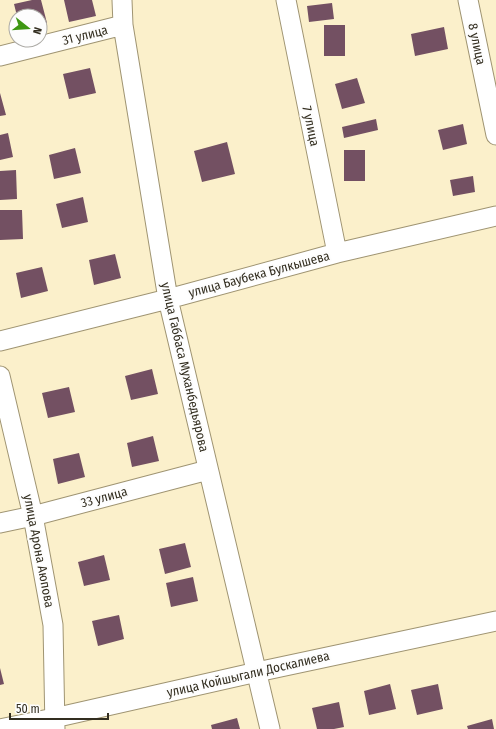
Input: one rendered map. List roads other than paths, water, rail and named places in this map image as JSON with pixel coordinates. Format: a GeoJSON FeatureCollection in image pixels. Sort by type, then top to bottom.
{"type":"FeatureCollection","features":[{"type":"Feature","properties":{"kind":"street","name":"улица Габбаса Муханбедьярова"},"geometry":{"type":"LineString","coordinates":[[122,0],[123,25],[168,299],[270,729]]}},
{"type":"Feature","properties":{"kind":"street","name":"7 улица"},"geometry":{"type":"LineString","coordinates":[[286,0],[337,253]]}},
{"type":"Feature","properties":{"kind":"street","name":"8 улица"},"geometry":{"type":"LineString","coordinates":[[468,0],[496,135]]}},
{"type":"Feature","properties":{"kind":"street","name":"31 улица"},"geometry":{"type":"LineString","coordinates":[[0,56],[123,25]]}},
{"type":"Feature","properties":{"kind":"street","name":"улица Баубека Булкышева"},"geometry":{"type":"LineString","coordinates":[[0,341],[168,299],[337,253],[496,216]]}},
{"type":"Feature","properties":{"kind":"street","name":"улица Арона Аюпова"},"geometry":{"type":"LineString","coordinates":[[0,376],[32,516],[53,625],[55,724]]}},
{"type":"Feature","properties":{"kind":"street","name":"33 улица"},"geometry":{"type":"LineString","coordinates":[[0,523],[208,470]]}},
{"type":"Feature","properties":{"kind":"street","name":"улица Койшыгали Доскалиева"},"geometry":{"type":"LineString","coordinates":[[0,729],[55,724],[257,672],[496,621]]}}]}
